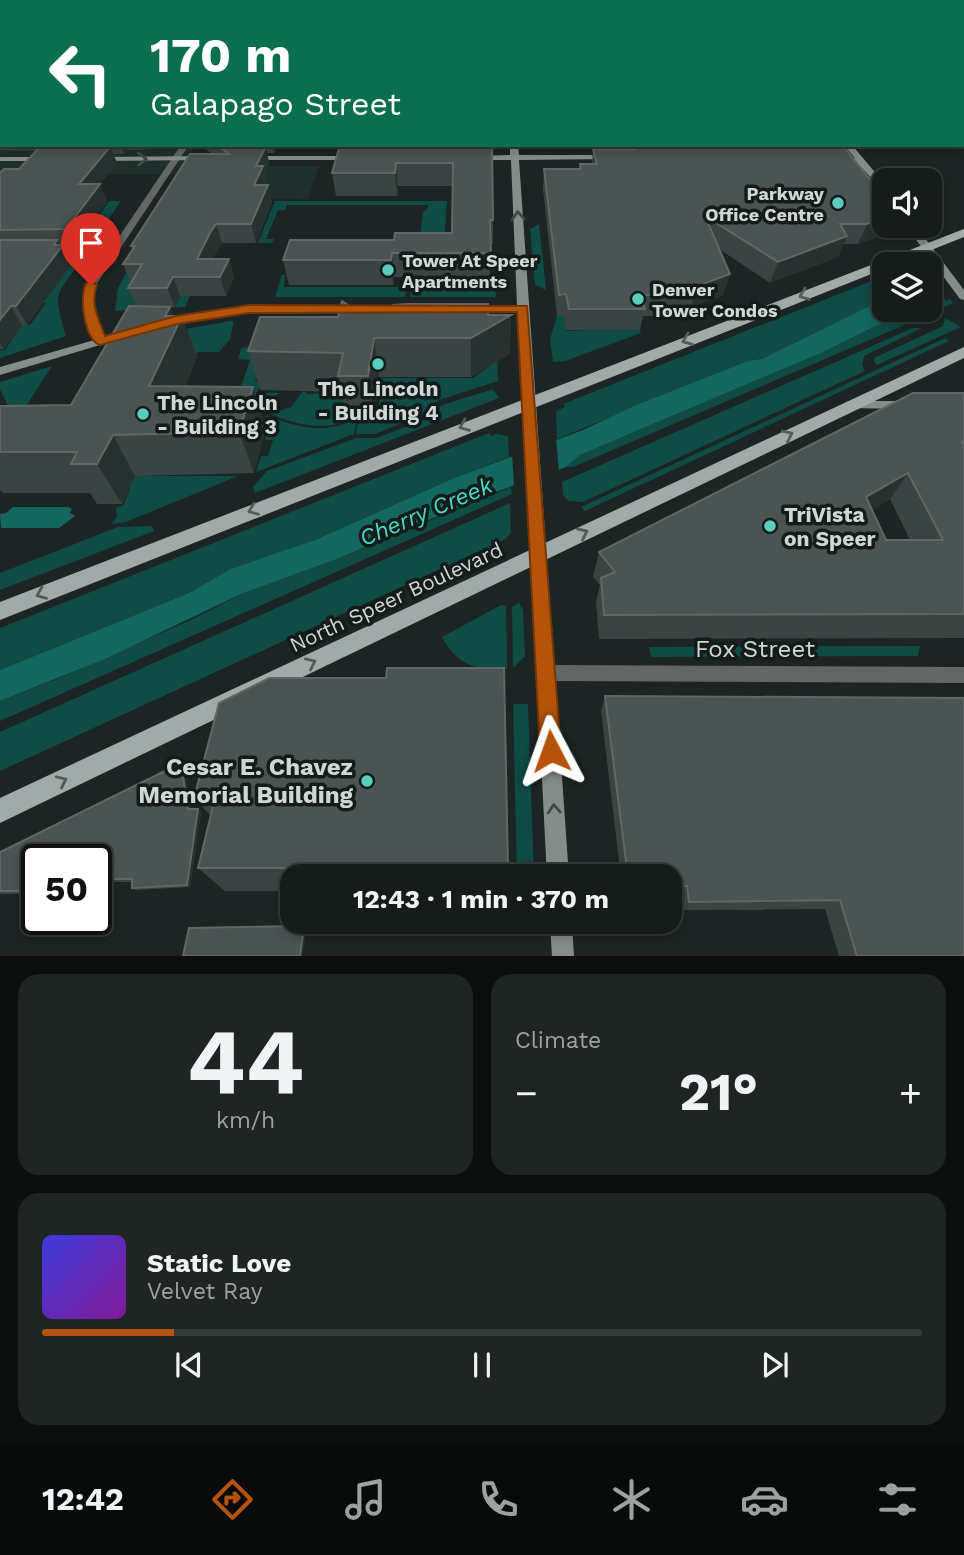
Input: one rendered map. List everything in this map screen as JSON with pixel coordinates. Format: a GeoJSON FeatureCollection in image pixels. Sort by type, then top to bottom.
{"type":"FeatureCollection","features":[{"type":"Feature","properties":{"kind":"main road"},"geometry":{"type":"LineString","coordinates":[[514,147],[557,864]]}},
{"type":"Feature","properties":{"kind":"main road"},"geometry":{"type":"LineString","coordinates":[[748,147],[737,150],[768,147]]}},
{"type":"Feature","properties":{"kind":"main road"},"geometry":{"type":"LineString","coordinates":[[800,147],[844,156],[865,166]]}},
{"type":"Feature","properties":{"kind":"main road"},"geometry":{"type":"LineString","coordinates":[[850,147],[872,175]]}},
{"type":"Feature","properties":{"kind":"main road"},"geometry":{"type":"LineString","coordinates":[[460,158],[624,157]]}},
{"type":"Feature","properties":{"kind":"main road"},"geometry":{"type":"LineString","coordinates":[[81,159],[222,158]]}},
{"type":"Feature","properties":{"kind":"main road"},"geometry":{"type":"LineString","coordinates":[[235,158],[360,158]]}},
{"type":"Feature","properties":{"kind":"main road"},"geometry":{"type":"LineString","coordinates":[[0,159],[57,159]]}},
{"type":"Feature","properties":{"kind":"main road"},"geometry":{"type":"LineString","coordinates":[[932,252],[964,233]]}},
{"type":"Feature","properties":{"kind":"main road"},"geometry":{"type":"LineString","coordinates":[[942,269],[964,297]]}},
{"type":"Feature","properties":{"kind":"main road"},"geometry":{"type":"LineString","coordinates":[[0,611],[528,402],[872,274]]}},
{"type":"Feature","properties":{"kind":"main road"},"geometry":{"type":"LineString","coordinates":[[150,327],[207,314],[249,309],[424,308]]}},
{"type":"Feature","properties":{"kind":"main road"},"geometry":{"type":"LineString","coordinates":[[451,308],[523,309]]}},
{"type":"Feature","properties":{"kind":"main road"},"geometry":{"type":"LineString","coordinates":[[0,370],[137,331]]}},
{"type":"Feature","properties":{"kind":"main road","name":"North Speer Boulevard"},"geometry":{"type":"LineString","coordinates":[[0,811],[964,352]]}},
{"type":"Feature","properties":{"kind":"main road"},"geometry":{"type":"LineString","coordinates":[[850,405],[925,405]]}},
{"type":"Feature","properties":{"kind":"main road"},"geometry":{"type":"LineString","coordinates":[[562,934],[564,956]]}},
{"type":"Feature","properties":{"kind":"street"},"geometry":{"type":"LineString","coordinates":[[100,341],[88,307],[87,295],[184,147]]}},
{"type":"Feature","properties":{"kind":"street"},"geometry":{"type":"LineString","coordinates":[[29,253],[112,253]]}},
{"type":"Feature","properties":{"kind":"street","name":"Fox Street"},"geometry":{"type":"LineString","coordinates":[[546,673],[964,675]]}},
{"type":"Feature","properties":{"kind":"shaded area"},"geometry":{"type":"Polygon","coordinates":[[[0,147],[196,147],[178,174],[0,174],[0,147]]]}},
{"type":"Feature","properties":{"kind":"shaded area"},"geometry":{"type":"Polygon","coordinates":[[[192,166],[319,166],[308,199],[172,198],[192,166]]]}},
{"type":"Feature","properties":{"kind":"shaded area"},"geometry":{"type":"Polygon","coordinates":[[[109,201],[121,201],[92,243],[79,243],[109,201]]]}},
{"type":"Feature","properties":{"kind":"shaded area"},"geometry":{"type":"Polygon","coordinates":[[[275,201],[447,201],[444,244],[420,238],[423,211],[427,210],[428,205],[287,205],[285,210],[278,210],[266,239],[274,239],[272,243],[258,243],[275,201]]]}},
{"type":"Feature","properties":{"kind":"shaded area"},"geometry":{"type":"Polygon","coordinates":[[[539,224],[546,290],[535,285],[530,229],[539,224]]]}},
{"type":"Feature","properties":{"kind":"shaded area"},"geometry":{"type":"Polygon","coordinates":[[[76,260],[80,263],[64,283],[58,297],[66,336],[0,358],[0,350],[5,350],[22,325],[30,325],[46,303],[41,303],[73,263],[21,263],[76,260]]]}},
{"type":"Feature","properties":{"kind":"shaded area"},"geometry":{"type":"Polygon","coordinates":[[[133,260],[141,265],[131,284],[149,284],[136,308],[167,308],[115,311],[118,288],[133,260]]]}},
{"type":"Feature","properties":{"kind":"shaded area"},"geometry":{"type":"Polygon","coordinates":[[[282,275],[285,275],[284,287],[407,287],[405,297],[275,297],[282,275]]]}},
{"type":"Feature","properties":{"kind":"shaded area"},"geometry":{"type":"Polygon","coordinates":[[[188,280],[198,280],[185,307],[175,308],[188,280]]]}},
{"type":"Feature","properties":{"kind":"shaded area"},"geometry":{"type":"Polygon","coordinates":[[[427,280],[495,280],[496,297],[410,297],[411,287],[426,287],[427,280]]]}},
{"type":"Feature","properties":{"kind":"shaded area"},"geometry":{"type":"Polygon","coordinates":[[[872,281],[872,305],[762,360],[748,361],[557,439],[556,411],[565,407],[563,404],[872,281]]]}},
{"type":"Feature","properties":{"kind":"shaded area"},"geometry":{"type":"Polygon","coordinates":[[[947,296],[953,303],[942,308],[942,298],[947,296]]]}},
{"type":"Feature","properties":{"kind":"shaded area"},"geometry":{"type":"Polygon","coordinates":[[[557,316],[564,316],[567,331],[628,328],[640,330],[641,333],[565,361],[553,362],[550,339],[557,316]]]}},
{"type":"Feature","properties":{"kind":"shaded area"},"geometry":{"type":"Polygon","coordinates":[[[945,318],[961,327],[877,365],[874,361],[874,358],[943,326],[945,318]]]}},
{"type":"Feature","properties":{"kind":"shaded area"},"geometry":{"type":"Polygon","coordinates":[[[234,322],[230,339],[219,352],[198,352],[195,356],[174,331],[234,322]]]}},
{"type":"Feature","properties":{"kind":"shaded area"},"geometry":{"type":"Polygon","coordinates":[[[884,322],[911,322],[573,467],[566,467],[580,455],[821,353],[884,322]]]}},
{"type":"Feature","properties":{"kind":"shaded area"},"geometry":{"type":"Polygon","coordinates":[[[913,328],[922,328],[864,356],[862,365],[865,371],[583,502],[568,501],[563,495],[562,482],[913,328]]]}},
{"type":"Feature","properties":{"kind":"shaded area"},"geometry":{"type":"Polygon","coordinates":[[[945,338],[949,341],[585,511],[581,507],[945,338]]]}},
{"type":"Feature","properties":{"kind":"shaded area"},"geometry":{"type":"Polygon","coordinates":[[[250,348],[259,370],[255,381],[261,382],[257,393],[280,393],[266,401],[236,401],[250,360],[238,359],[241,349],[250,348]]]}},
{"type":"Feature","properties":{"kind":"shaded area"},"geometry":{"type":"Polygon","coordinates":[[[497,354],[498,381],[439,400],[422,415],[375,434],[356,434],[358,417],[377,417],[380,396],[357,396],[360,378],[473,378],[489,367],[489,362],[497,354]]]}},
{"type":"Feature","properties":{"kind":"shaded area"},"geometry":{"type":"Polygon","coordinates":[[[52,366],[17,420],[15,408],[8,406],[0,389],[0,382],[52,366]]]}},
{"type":"Feature","properties":{"kind":"shaded area"},"geometry":{"type":"Polygon","coordinates":[[[493,389],[499,398],[255,493],[253,487],[267,471],[356,438],[377,438],[427,418],[442,405],[493,389]]]}},
{"type":"Feature","properties":{"kind":"shaded area"},"geometry":{"type":"Polygon","coordinates":[[[303,391],[308,394],[341,392],[347,397],[344,417],[356,417],[335,425],[313,426],[291,422],[271,414],[291,407],[303,391]]]}},
{"type":"Feature","properties":{"kind":"shaded area"},"geometry":{"type":"Polygon","coordinates":[[[267,415],[312,428],[335,427],[357,418],[354,434],[256,472],[261,456],[268,456],[273,440],[265,440],[268,428],[263,427],[267,415]]]}},
{"type":"Feature","properties":{"kind":"shaded area"},"geometry":{"type":"Polygon","coordinates":[[[489,433],[491,436],[508,436],[509,457],[454,478],[315,540],[230,569],[189,593],[0,670],[0,628],[489,433]]]}},
{"type":"Feature","properties":{"kind":"shaded area"},"geometry":{"type":"Polygon","coordinates":[[[122,476],[238,476],[126,522],[111,524],[117,517],[116,507],[123,506],[130,489],[103,489],[122,476]]]}},
{"type":"Feature","properties":{"kind":"shaded area"},"geometry":{"type":"Polygon","coordinates":[[[511,487],[512,494],[0,721],[0,701],[195,618],[241,594],[337,559],[511,487]]]}},
{"type":"Feature","properties":{"kind":"shaded area"},"geometry":{"type":"Polygon","coordinates":[[[510,503],[511,533],[506,539],[0,771],[0,732],[510,503]]]}},
{"type":"Feature","properties":{"kind":"shaded area"},"geometry":{"type":"Polygon","coordinates":[[[152,526],[154,531],[0,590],[0,573],[118,527],[152,526]]]}},
{"type":"Feature","properties":{"kind":"shaded area"},"geometry":{"type":"Polygon","coordinates":[[[519,603],[523,610],[525,656],[513,668],[512,607],[519,603]]]}},
{"type":"Feature","properties":{"kind":"shaded area"},"geometry":{"type":"Polygon","coordinates":[[[501,605],[506,606],[507,669],[486,669],[461,660],[442,637],[501,605]]]}},
{"type":"Feature","properties":{"kind":"shaded area"},"geometry":{"type":"Polygon","coordinates":[[[920,646],[918,656],[651,657],[649,647],[920,646]]]}},
{"type":"Feature","properties":{"kind":"shaded area"},"geometry":{"type":"Polygon","coordinates":[[[513,704],[528,704],[534,864],[517,864],[513,704]]]}},
{"type":"Feature","properties":{"kind":"water","name":"Cherry Creek"},"geometry":{"type":"Polygon","coordinates":[[[872,305],[872,322],[884,322],[821,353],[580,455],[566,467],[490,494],[337,559],[241,594],[105,659],[0,701],[0,670],[189,593],[230,569],[315,540],[454,478],[583,430],[634,406],[748,361],[762,359],[872,305]]]}},
{"type":"Feature","properties":{"kind":"water"},"geometry":{"type":"Polygon","coordinates":[[[13,507],[69,507],[72,509],[70,513],[75,516],[59,528],[1,528],[0,514],[13,507]]]}},
{"type":"Feature","properties":{"kind":"pier"},"geometry":{"type":"Polygon","coordinates":[[[961,264],[964,267],[964,293],[946,301],[942,296],[942,273],[961,264]]]}},
{"type":"Feature","properties":{"kind":"pier"},"geometry":{"type":"Polygon","coordinates":[[[556,436],[559,473],[514,489],[512,452],[556,436]]]}},
{"type":"Feature","properties":{"kind":"building"},"geometry":{"type":"Polygon","coordinates":[[[40,147],[110,147],[79,184],[100,184],[66,229],[0,230],[0,173],[4,169],[19,169],[40,147]]]}},
{"type":"Feature","properties":{"kind":"building"},"geometry":{"type":"Polygon","coordinates":[[[220,147],[266,147],[256,166],[263,166],[254,185],[268,185],[251,224],[216,224],[210,233],[197,259],[229,259],[220,277],[173,277],[167,288],[128,288],[142,264],[123,264],[135,246],[131,246],[190,154],[229,154],[220,147]]]}},
{"type":"Feature","properties":{"kind":"building"},"geometry":{"type":"Polygon","coordinates":[[[339,147],[492,147],[491,253],[392,253],[391,260],[283,260],[290,240],[394,240],[395,233],[452,233],[453,163],[396,163],[395,173],[332,173],[339,147]]]}},
{"type":"Feature","properties":{"kind":"building"},"geometry":{"type":"Polygon","coordinates":[[[844,147],[872,182],[872,222],[840,224],[847,236],[778,262],[705,216],[730,274],[692,288],[695,295],[641,295],[645,309],[569,309],[566,294],[559,295],[544,169],[581,169],[580,164],[597,164],[593,149],[844,147]]]}},
{"type":"Feature","properties":{"kind":"building"},"geometry":{"type":"Polygon","coordinates":[[[0,240],[57,240],[54,245],[63,245],[16,306],[11,306],[0,320],[0,240]]]}},
{"type":"Feature","properties":{"kind":"building"},"geometry":{"type":"Polygon","coordinates":[[[342,301],[354,309],[392,309],[393,305],[409,304],[488,304],[488,315],[511,315],[471,338],[374,338],[368,376],[338,376],[343,353],[248,351],[260,317],[338,317],[342,301]]]}},
{"type":"Feature","properties":{"kind":"building"},"geometry":{"type":"Polygon","coordinates":[[[129,306],[170,307],[165,316],[182,316],[149,386],[253,387],[239,432],[113,435],[97,464],[71,464],[77,452],[0,452],[0,406],[71,405],[129,306]]]}},
{"type":"Feature","properties":{"kind":"building","name":"TriVista on Speer"},"geometry":{"type":"Polygon","coordinates":[[[913,393],[964,393],[964,614],[604,615],[601,578],[615,572],[599,552],[913,393]],[[908,473],[866,497],[886,540],[943,540],[908,473]]]}},
{"type":"Feature","properties":{"kind":"building","name":"Cesar E. Chavez Memorial Building"},"geometry":{"type":"Polygon","coordinates":[[[387,668],[504,668],[508,864],[280,864],[280,868],[198,868],[215,798],[194,798],[219,703],[269,678],[386,678],[387,668]]]}},
{"type":"Feature","properties":{"kind":"building"},"geometry":{"type":"Polygon","coordinates":[[[605,696],[964,698],[964,956],[857,956],[840,900],[689,902],[687,886],[682,886],[682,864],[626,864],[605,696]]]}},
{"type":"Feature","properties":{"kind":"building"},"geometry":{"type":"Polygon","coordinates":[[[181,763],[188,809],[198,809],[187,885],[132,888],[132,879],[112,879],[112,844],[21,844],[21,891],[0,891],[0,852],[181,763]]]}},
{"type":"Feature","properties":{"kind":"building"},"geometry":{"type":"Polygon","coordinates":[[[280,926],[280,934],[303,934],[300,956],[183,956],[189,928],[280,926]]]}},
{"type":"Feature","properties":{"kind":"place","name":"Parkway Office Centre"},"geometry":{"type":"Point","coordinates":[838,203]}},
{"type":"Feature","properties":{"kind":"place","name":"Tower At Speer Apartments"},"geometry":{"type":"Point","coordinates":[388,270]}},
{"type":"Feature","properties":{"kind":"place","name":"Denver Tower Condos"},"geometry":{"type":"Point","coordinates":[638,299]}},
{"type":"Feature","properties":{"kind":"place","name":"The Lincoln - Building 4"},"geometry":{"type":"Point","coordinates":[378,364]}},
{"type":"Feature","properties":{"kind":"place","name":"The Lincoln - Building 3"},"geometry":{"type":"Point","coordinates":[143,414]}},
{"type":"Feature","properties":{"kind":"place","name":"TriVista on Speer"},"geometry":{"type":"Point","coordinates":[770,526]}},
{"type":"Feature","properties":{"kind":"place","name":"Cesar E. Chavez Memorial Building"},"geometry":{"type":"Point","coordinates":[367,781]}},
{"type":"Feature","properties":{"kind":"route"},"geometry":{"type":"LineString","coordinates":[[91,285],[87,295],[88,307],[100,341],[176,320],[249,309],[523,309],[551,751]]}}]}
